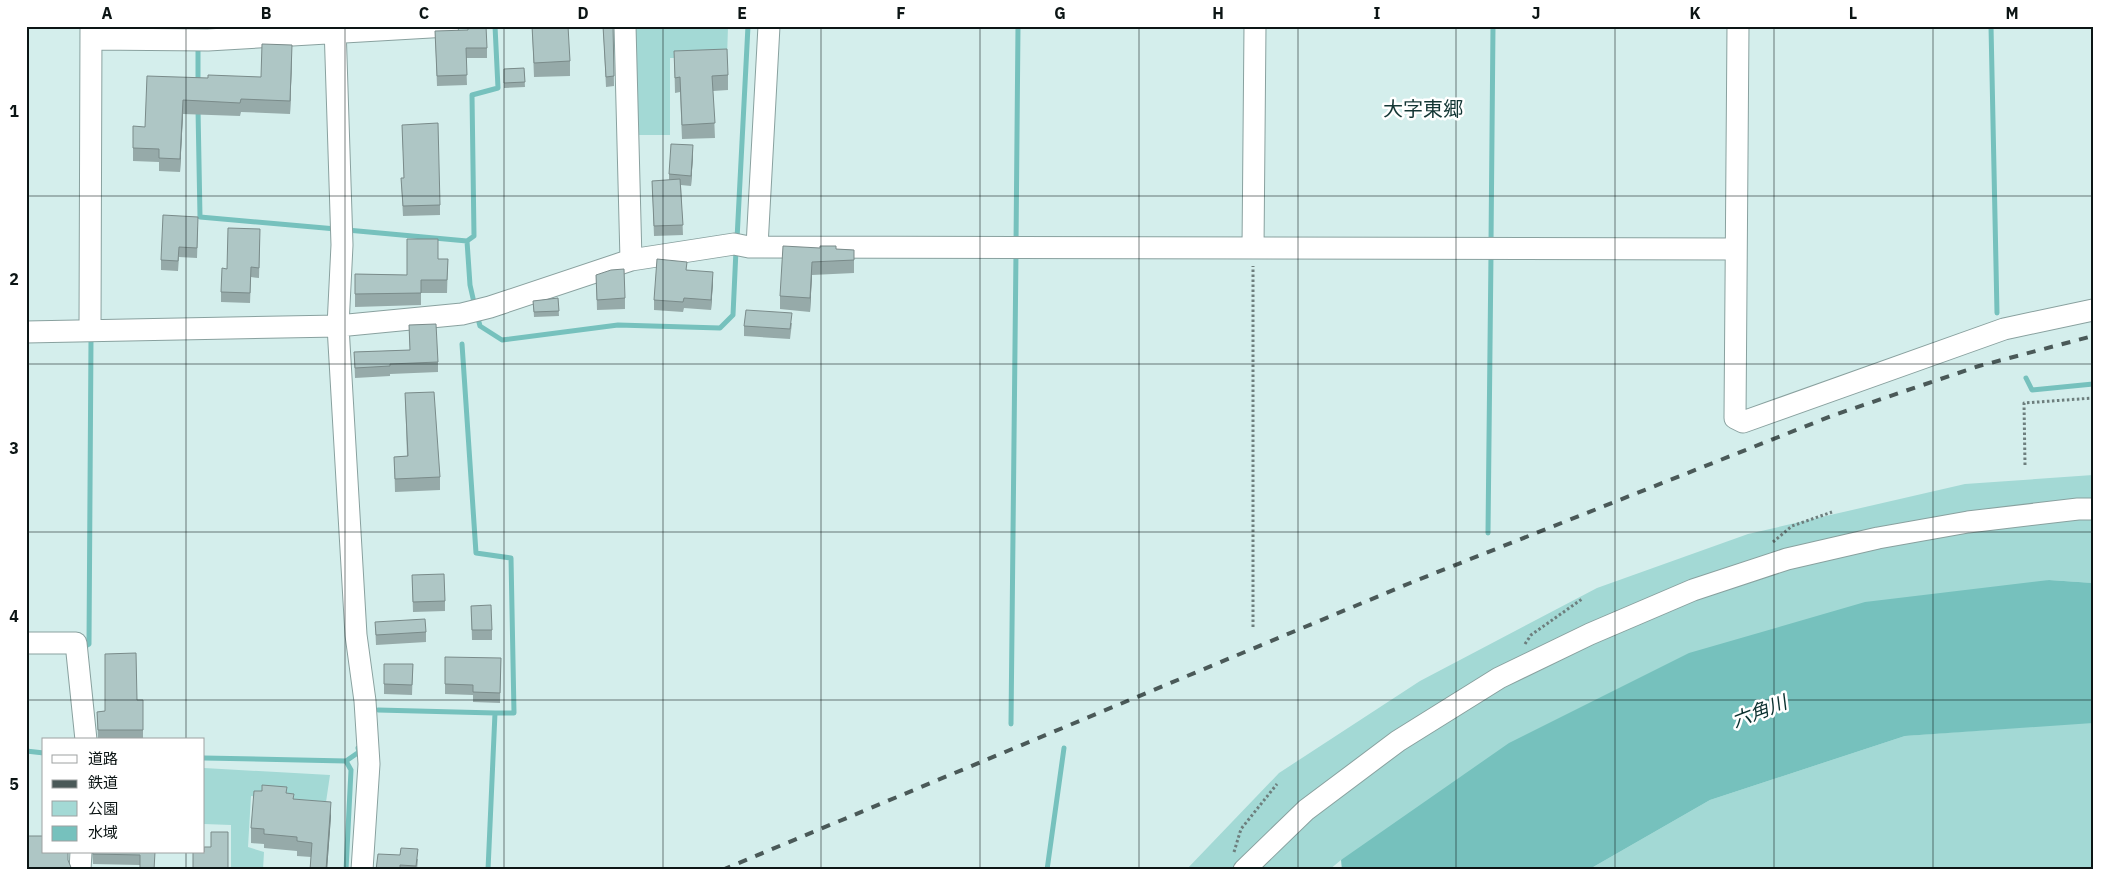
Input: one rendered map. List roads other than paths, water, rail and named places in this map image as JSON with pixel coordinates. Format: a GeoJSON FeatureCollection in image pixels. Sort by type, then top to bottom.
{"type":"FeatureCollection","features":[{"type":"Feature","properties":{"kind":"street"},"geometry":{"type":"LineString","coordinates":[[90,330],[91,32],[199,41],[335,30],[448,26]]}},
{"type":"Feature","properties":{"kind":"street"},"geometry":{"type":"LineString","coordinates":[[626,26],[631,260]]}},
{"type":"Feature","properties":{"kind":"street"},"geometry":{"type":"LineString","coordinates":[[747,246],[769,26]]}},
{"type":"Feature","properties":{"kind":"street"},"geometry":{"type":"LineString","coordinates":[[1253,248],[1256,26]]}},
{"type":"Feature","properties":{"kind":"street"},"geometry":{"type":"LineString","coordinates":[[1738,26],[1735,418],[1743,422],[2004,330],[2093,310]]}},
{"type":"Feature","properties":{"kind":"street"},"geometry":{"type":"LineString","coordinates":[[335,30],[342,223],[338,326],[356,635],[365,701],[369,764],[362,870]]}},
{"type":"Feature","properties":{"kind":"street"},"geometry":{"type":"LineString","coordinates":[[26,332],[338,326],[463,313],[490,307],[631,260],[747,246],[1736,249]]}},
{"type":"Feature","properties":{"kind":"street"},"geometry":{"type":"LineString","coordinates":[[1239,862],[1406,736],[1499,678],[1590,634],[1693,590],[1787,558],[1878,538],[1968,522],[2078,509],[2093,509]]}},
{"type":"Feature","properties":{"kind":"street"},"geometry":{"type":"LineString","coordinates":[[26,643],[76,642],[86,738]]}},
{"type":"Feature","properties":{"kind":"street"},"geometry":{"type":"LineString","coordinates":[[80,870],[81,854]]}},
{"type":"Feature","properties":{"kind":"water","name":"六角川"},"geometry":{"type":"Polygon","coordinates":[[[2049,580],[2093,583],[2093,723],[1905,736],[1710,800],[1588,870],[1342,870],[1341,860],[1509,743],[1689,653],[1865,602],[2049,580]]]}},
{"type":"Feature","properties":{"kind":"waterway"},"geometry":{"type":"LineString","coordinates":[[467,241],[474,236],[472,95],[498,88],[495,26]]}},
{"type":"Feature","properties":{"kind":"waterway"},"geometry":{"type":"LineString","coordinates":[[737,239],[748,26]]}},
{"type":"Feature","properties":{"kind":"waterway"},"geometry":{"type":"LineString","coordinates":[[1016,244],[1018,26]]}},
{"type":"Feature","properties":{"kind":"waterway"},"geometry":{"type":"LineString","coordinates":[[1491,243],[1493,26]]}},
{"type":"Feature","properties":{"kind":"waterway"},"geometry":{"type":"LineString","coordinates":[[1991,26],[1997,313]]}},
{"type":"Feature","properties":{"kind":"waterway"},"geometry":{"type":"LineString","coordinates":[[198,44],[198,83]]}},
{"type":"Feature","properties":{"kind":"waterway"},"geometry":{"type":"LineString","coordinates":[[198,109],[200,217],[336,229]]}},
{"type":"Feature","properties":{"kind":"waterway"},"geometry":{"type":"LineString","coordinates":[[347,230],[467,241],[470,285],[475,307]]}},
{"type":"Feature","properties":{"kind":"waterway"},"geometry":{"type":"LineString","coordinates":[[477,315],[480,326],[502,340],[618,325],[720,328],[733,315],[736,250]]}},
{"type":"Feature","properties":{"kind":"waterway"},"geometry":{"type":"LineString","coordinates":[[1011,724],[1016,252]]}},
{"type":"Feature","properties":{"kind":"waterway"},"geometry":{"type":"LineString","coordinates":[[1488,533],[1491,254]]}},
{"type":"Feature","properties":{"kind":"waterway"},"geometry":{"type":"LineString","coordinates":[[82,648],[89,644],[91,339]]}},
{"type":"Feature","properties":{"kind":"waterway"},"geometry":{"type":"LineString","coordinates":[[462,344],[476,553],[511,558],[514,713],[495,713],[488,870]]}},
{"type":"Feature","properties":{"kind":"waterway"},"geometry":{"type":"LineString","coordinates":[[2026,378],[2032,390],[2093,384]]}},
{"type":"Feature","properties":{"kind":"waterway"},"geometry":{"type":"LineString","coordinates":[[378,710],[495,713]]}},
{"type":"Feature","properties":{"kind":"waterway"},"geometry":{"type":"LineString","coordinates":[[346,761],[359,752],[358,748]]}},
{"type":"Feature","properties":{"kind":"waterway"},"geometry":{"type":"LineString","coordinates":[[1047,870],[1064,748]]}},
{"type":"Feature","properties":{"kind":"waterway"},"geometry":{"type":"LineString","coordinates":[[26,751],[42,753]]}},
{"type":"Feature","properties":{"kind":"waterway"},"geometry":{"type":"LineString","coordinates":[[205,758],[346,761],[351,770],[346,870]]}},
{"type":"Feature","properties":{"kind":"railway"},"geometry":{"type":"LineString","coordinates":[[722,870],[1415,581],[1834,415],[1979,366],[2093,336]]}},
{"type":"Feature","properties":{"kind":"district","name":"大字東郷"},"geometry":{"type":"Point","coordinates":[1423,108]}}]}
